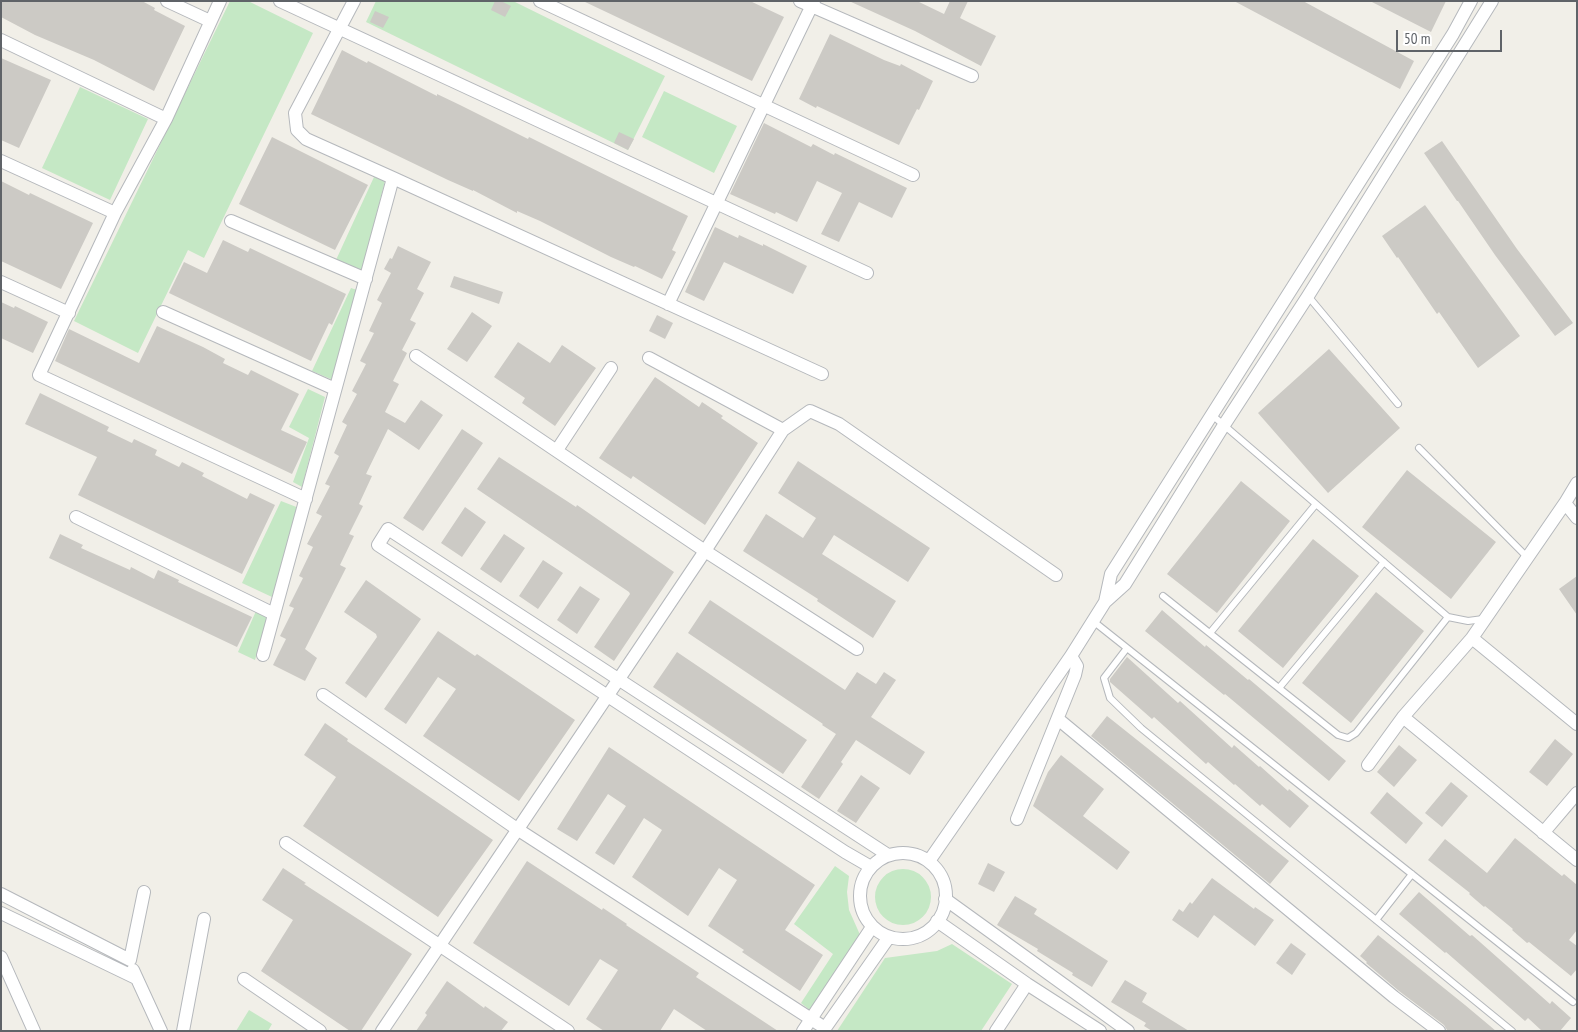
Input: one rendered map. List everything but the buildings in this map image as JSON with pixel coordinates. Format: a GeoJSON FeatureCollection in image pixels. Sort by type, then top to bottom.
{"type":"FeatureCollection","features":[{"type":"Feature","properties":{"kind":"street"},"geometry":{"type":"LineString","coordinates":[[166,1],[210,21]]}},
{"type":"Feature","properties":{"kind":"street"},"geometry":{"type":"LineString","coordinates":[[220,1],[166,119],[115,213],[40,375],[306,499]]}},
{"type":"Feature","properties":{"kind":"street"},"geometry":{"type":"LineString","coordinates":[[280,1],[867,273]]}},
{"type":"Feature","properties":{"kind":"street"},"geometry":{"type":"LineString","coordinates":[[354,1],[295,113],[297,130],[306,139],[822,374]]}},
{"type":"Feature","properties":{"kind":"street"},"geometry":{"type":"LineString","coordinates":[[540,1],[913,175]]}},
{"type":"Feature","properties":{"kind":"street"},"geometry":{"type":"LineString","coordinates":[[1105,602],[1111,574],[1453,34],[1471,1]]}},
{"type":"Feature","properties":{"kind":"street"},"geometry":{"type":"LineString","coordinates":[[928,861],[1071,656],[1105,602],[1125,584],[1492,1]]}},
{"type":"Feature","properties":{"kind":"street"},"geometry":{"type":"LineString","coordinates":[[668,304],[764,105],[808,3],[972,76]]}},
{"type":"Feature","properties":{"kind":"street"},"geometry":{"type":"LineString","coordinates":[[1453,34],[1467,42]]}},
{"type":"Feature","properties":{"kind":"street"},"geometry":{"type":"LineString","coordinates":[[1,40],[166,119]]}},
{"type":"Feature","properties":{"kind":"street"},"geometry":{"type":"LineString","coordinates":[[1,161],[115,213]]}},
{"type":"Feature","properties":{"kind":"street"},"geometry":{"type":"LineString","coordinates":[[263,655],[394,178]]}},
{"type":"Feature","properties":{"kind":"street"},"geometry":{"type":"LineString","coordinates":[[231,221],[366,279]]}},
{"type":"Feature","properties":{"kind":"street"},"geometry":{"type":"LineString","coordinates":[[1,282],[69,313]]}},
{"type":"Feature","properties":{"kind":"street"},"geometry":{"type":"LineString","coordinates":[[163,312],[335,389]]}},
{"type":"Feature","properties":{"kind":"street"},"geometry":{"type":"LineString","coordinates":[[416,356],[705,550],[857,649]]}},
{"type":"Feature","properties":{"kind":"street"},"geometry":{"type":"LineString","coordinates":[[649,358],[783,430]]}},
{"type":"Feature","properties":{"kind":"street"},"geometry":{"type":"LineString","coordinates":[[557,450],[612,368]]}},
{"type":"Feature","properties":{"kind":"street"},"geometry":{"type":"LineString","coordinates":[[382,1031],[705,550],[783,430],[810,412],[839,424],[1056,575]]}},
{"type":"Feature","properties":{"kind":"street"},"geometry":{"type":"LineString","coordinates":[[1368,765],[1403,717],[1472,638],[1577,483]]}},
{"type":"Feature","properties":{"kind":"street"},"geometry":{"type":"LineString","coordinates":[[1565,503],[1577,518]]}},
{"type":"Feature","properties":{"kind":"street"},"geometry":{"type":"LineString","coordinates":[[76,517],[274,614]]}},
{"type":"Feature","properties":{"kind":"street"},"geometry":{"type":"LineString","coordinates":[[871,867],[845,852],[378,545],[388,529],[888,855]]}},
{"type":"Feature","properties":{"kind":"street"},"geometry":{"type":"LineString","coordinates":[[1472,638],[1577,724]]}},
{"type":"Feature","properties":{"kind":"street"},"geometry":{"type":"LineString","coordinates":[[1017,819],[1075,675],[1076,666],[1071,656]]}},
{"type":"Feature","properties":{"kind":"street"},"geometry":{"type":"LineString","coordinates":[[323,695],[517,829],[824,1029],[889,937]]}},
{"type":"Feature","properties":{"kind":"street"},"geometry":{"type":"LineString","coordinates":[[1403,717],[1577,860]]}},
{"type":"Feature","properties":{"kind":"street"},"geometry":{"type":"LineString","coordinates":[[1058,719],[1394,997],[1438,1031]]}},
{"type":"Feature","properties":{"kind":"street"},"geometry":{"type":"LineString","coordinates":[[1543,833],[1577,793]]}},
{"type":"Feature","properties":{"kind":"street"},"geometry":{"type":"LineString","coordinates":[[286,843],[568,1031]]}},
{"type":"Feature","properties":{"kind":"street"},"geometry":{"type":"LineString","coordinates":[[902,853],[916,855],[928,861],[938,872],[944,885],[946,899],[937,921],[924,933],[907,939],[889,937],[872,926],[861,908],[861,886],[871,867],[888,855],[902,853]]}},
{"type":"Feature","properties":{"kind":"street"},"geometry":{"type":"LineString","coordinates":[[144,892],[130,960],[136,978],[161,1031]]}},
{"type":"Feature","properties":{"kind":"street"},"geometry":{"type":"LineString","coordinates":[[1,894],[130,960]]}},
{"type":"Feature","properties":{"kind":"street"},"geometry":{"type":"LineString","coordinates":[[946,899],[1128,1031]]}},
{"type":"Feature","properties":{"kind":"street"},"geometry":{"type":"LineString","coordinates":[[1,913],[136,978]]}},
{"type":"Feature","properties":{"kind":"street"},"geometry":{"type":"LineString","coordinates":[[183,1031],[204,919]]}},
{"type":"Feature","properties":{"kind":"street"},"geometry":{"type":"LineString","coordinates":[[937,921],[1027,984],[1100,1031]]}},
{"type":"Feature","properties":{"kind":"street"},"geometry":{"type":"LineString","coordinates":[[803,1031],[872,926]]}},
{"type":"Feature","properties":{"kind":"street"},"geometry":{"type":"LineString","coordinates":[[1,957],[34,1031]]}},
{"type":"Feature","properties":{"kind":"street"},"geometry":{"type":"LineString","coordinates":[[244,980],[320,1031]]}},
{"type":"Feature","properties":{"kind":"street"},"geometry":{"type":"LineString","coordinates":[[996,1031],[1027,984]]}},
{"type":"Feature","properties":{"kind":"lane"},"geometry":{"type":"LineString","coordinates":[[1308,296],[1398,404]]}},
{"type":"Feature","properties":{"kind":"lane"},"geometry":{"type":"LineString","coordinates":[[1212,415],[1448,617],[1468,621],[1484,619]]}},
{"type":"Feature","properties":{"kind":"lane"},"geometry":{"type":"LineString","coordinates":[[1418,448],[1527,557]]}},
{"type":"Feature","properties":{"kind":"lane"},"geometry":{"type":"LineString","coordinates":[[1210,633],[1316,504]]}},
{"type":"Feature","properties":{"kind":"lane"},"geometry":{"type":"LineString","coordinates":[[1279,688],[1384,562]]}},
{"type":"Feature","properties":{"kind":"lane"},"geometry":{"type":"LineString","coordinates":[[1163,596],[1338,735],[1348,738],[1356,732],[1448,617]]}},
{"type":"Feature","properties":{"kind":"lane"},"geometry":{"type":"LineString","coordinates":[[1093,621],[1573,1002]]}},
{"type":"Feature","properties":{"kind":"lane"},"geometry":{"type":"LineString","coordinates":[[1127,648],[1104,678],[1110,698],[1141,728],[1512,1031]]}},
{"type":"Feature","properties":{"kind":"lane"},"geometry":{"type":"LineString","coordinates":[[1376,920],[1412,874]]}},
{"type":"Feature","properties":{"kind":"green space"},"geometry":{"type":"Polygon","coordinates":[[[230,1],[248,1],[313,33],[204,258],[188,250],[138,353],[74,321],[230,1]]]}},
{"type":"Feature","properties":{"kind":"green space"},"geometry":{"type":"Polygon","coordinates":[[[376,1],[513,1],[665,76],[628,150],[366,22],[376,1]]]}},
{"type":"Feature","properties":{"kind":"green space"},"geometry":{"type":"Polygon","coordinates":[[[80,87],[148,119],[110,200],[42,168],[80,87]]]}},
{"type":"Feature","properties":{"kind":"green space"},"geometry":{"type":"Polygon","coordinates":[[[664,91],[737,126],[714,173],[642,137],[664,91]]]}},
{"type":"Feature","properties":{"kind":"green space"},"geometry":{"type":"Polygon","coordinates":[[[374,177],[385,181],[362,270],[336,260],[374,177]]]}},
{"type":"Feature","properties":{"kind":"green space"},"geometry":{"type":"Polygon","coordinates":[[[351,288],[357,290],[333,380],[312,371],[351,288]]]}},
{"type":"Feature","properties":{"kind":"green space"},"geometry":{"type":"Polygon","coordinates":[[[308,389],[325,397],[302,487],[293,482],[309,438],[289,427],[308,389]]]}},
{"type":"Feature","properties":{"kind":"green space"},"geometry":{"type":"Polygon","coordinates":[[[281,501],[299,508],[272,597],[242,583],[281,501]]]}},
{"type":"Feature","properties":{"kind":"green space"},"geometry":{"type":"Polygon","coordinates":[[[256,611],[268,615],[255,660],[238,652],[256,611]]]}},
{"type":"Feature","properties":{"kind":"green space"},"geometry":{"type":"Polygon","coordinates":[[[835,866],[849,876],[847,892],[849,910],[861,937],[811,1011],[801,1003],[833,954],[794,924],[835,866]]]}},
{"type":"Feature","properties":{"kind":"green space"},"geometry":{"type":"Polygon","coordinates":[[[897,869],[909,869],[919,873],[927,881],[931,897],[927,913],[919,921],[909,925],[897,925],[887,921],[879,913],[875,903],[875,891],[879,881],[887,873],[897,869]]]}},
{"type":"Feature","properties":{"kind":"green space"},"geometry":{"type":"Polygon","coordinates":[[[952,944],[1012,984],[981,1031],[837,1031],[885,958],[937,951],[952,944]]]}},
{"type":"Feature","properties":{"kind":"green space"},"geometry":{"type":"Polygon","coordinates":[[[249,1010],[272,1024],[268,1031],[236,1031],[249,1010]]]}}]}
